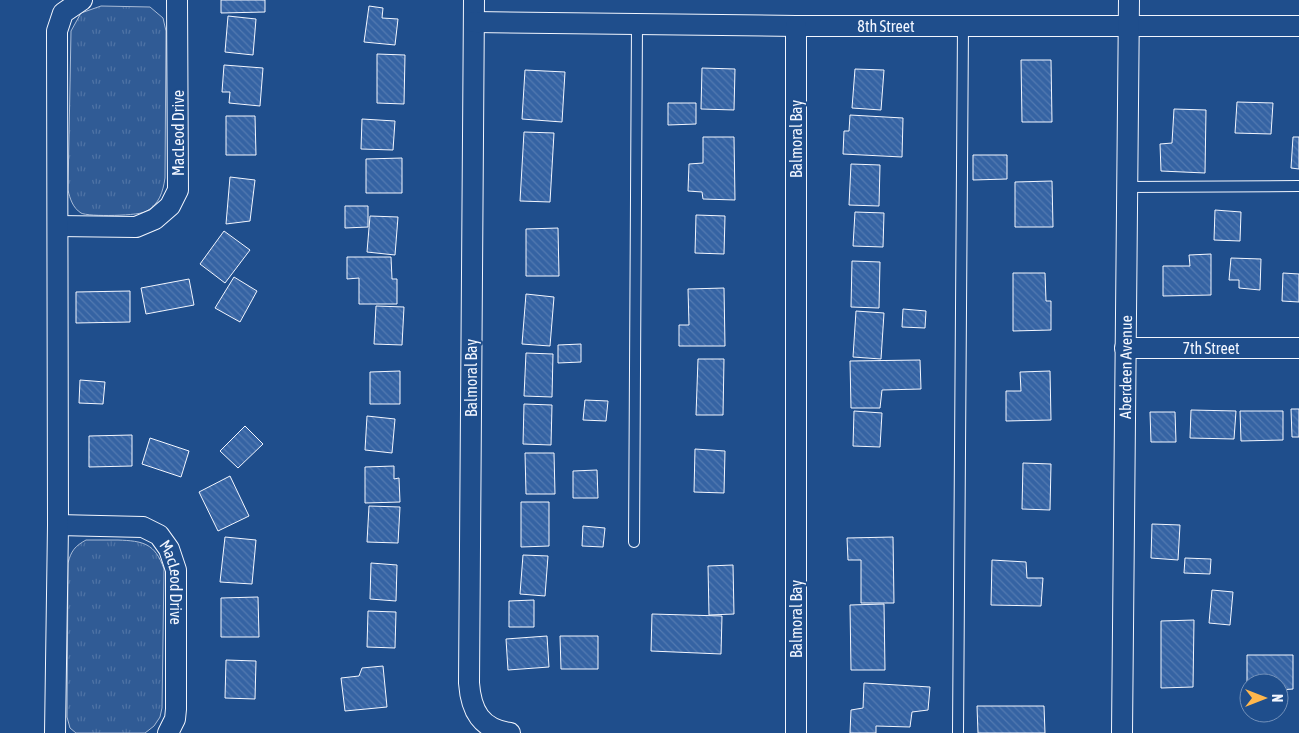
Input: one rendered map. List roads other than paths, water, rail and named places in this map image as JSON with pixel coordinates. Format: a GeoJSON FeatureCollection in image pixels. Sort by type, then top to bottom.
{"type":"FeatureCollection","features":[{"type":"Feature","properties":{"kind":"street"},"geometry":{"type":"LineString","coordinates":[[56,733],[58,525],[57,32],[63,13],[82,0]]}},
{"type":"Feature","properties":{"kind":"street","name":"MacLeod Drive"},"geometry":{"type":"LineString","coordinates":[[58,226],[136,227],[155,219],[170,206],[178,190],[177,0]]}},
{"type":"Feature","properties":{"kind":"street","name":"Balmoral Bay"},"geometry":{"type":"LineString","coordinates":[[474,0],[470,696],[482,722],[496,730],[510,733]]}},
{"type":"Feature","properties":{"kind":"street","name":"Aberdeen Avenue"},"geometry":{"type":"LineString","coordinates":[[1122,733],[1124,348],[1129,0]]}},
{"type":"Feature","properties":{"kind":"street","name":"8th Street"},"geometry":{"type":"LineString","coordinates":[[474,22],[796,26],[1299,26]]}},
{"type":"Feature","properties":{"kind":"street","name":"Balmoral Bay"},"geometry":{"type":"LineString","coordinates":[[796,26],[796,733]]}},
{"type":"Feature","properties":{"kind":"street","name":"7th Street"},"geometry":{"type":"LineString","coordinates":[[1124,348],[1299,348]]}},
{"type":"Feature","properties":{"kind":"street","name":"MacLeod Drive"},"geometry":{"type":"LineString","coordinates":[[58,525],[143,527],[159,535],[169,549],[176,570],[176,700],[175,719],[168,733]]}},
{"type":"Feature","properties":{"kind":"lane"},"geometry":{"type":"LineString","coordinates":[[634,542],[637,24]]}},
{"type":"Feature","properties":{"kind":"lane"},"geometry":{"type":"LineString","coordinates":[[958,732],[963,26]]}},
{"type":"Feature","properties":{"kind":"lane"},"geometry":{"type":"LineString","coordinates":[[1127,187],[1299,186]]}}]}
